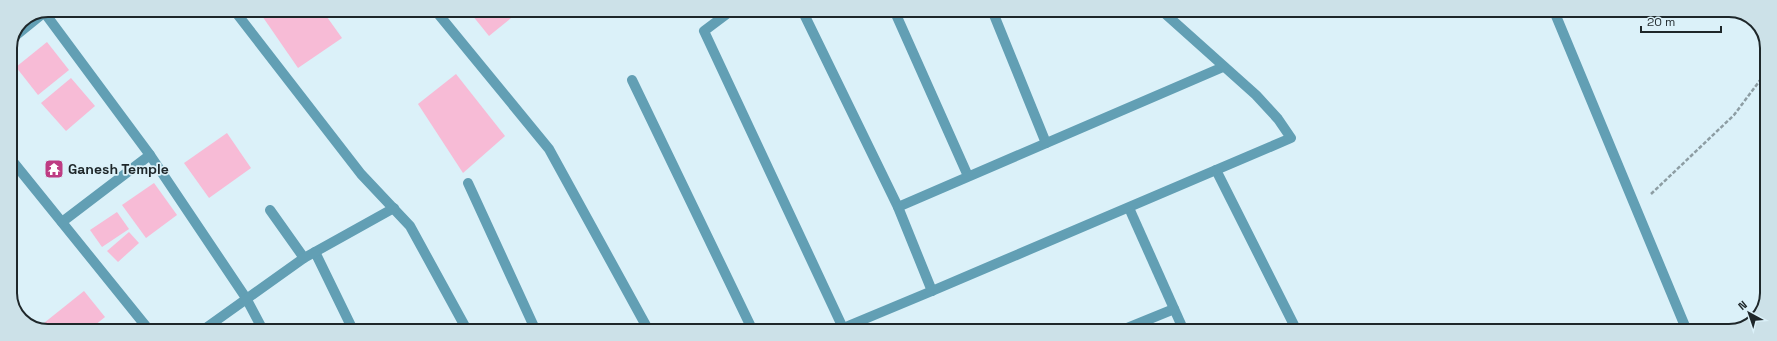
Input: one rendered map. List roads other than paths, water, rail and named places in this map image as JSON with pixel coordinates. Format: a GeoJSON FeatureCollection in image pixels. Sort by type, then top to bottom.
{"type":"FeatureCollection","features":[{"type":"Feature","properties":{"kind":"street"},"geometry":{"type":"LineString","coordinates":[[50,17],[150,155],[246,298],[260,324]]}},
{"type":"Feature","properties":{"kind":"street"},"geometry":{"type":"LineString","coordinates":[[239,17],[362,174],[410,226],[464,324]]}},
{"type":"Feature","properties":{"kind":"street"},"geometry":{"type":"LineString","coordinates":[[441,17],[549,149],[645,324]]}},
{"type":"Feature","properties":{"kind":"street"},"geometry":{"type":"LineString","coordinates":[[723,17],[704,31],[837,324]]}},
{"type":"Feature","properties":{"kind":"street"},"geometry":{"type":"LineString","coordinates":[[805,17],[898,207],[932,291]]}},
{"type":"Feature","properties":{"kind":"street"},"geometry":{"type":"LineString","coordinates":[[897,17],[968,176]]}},
{"type":"Feature","properties":{"kind":"street"},"geometry":{"type":"LineString","coordinates":[[995,17],[1046,143]]}},
{"type":"Feature","properties":{"kind":"street"},"geometry":{"type":"LineString","coordinates":[[851,324],[1130,208],[1290,138],[1278,119],[1256,95],[1169,17]]}},
{"type":"Feature","properties":{"kind":"street"},"geometry":{"type":"LineString","coordinates":[[1556,17],[1684,324]]}},
{"type":"Feature","properties":{"kind":"street"},"geometry":{"type":"LineString","coordinates":[[23,29],[36,19]]}},
{"type":"Feature","properties":{"kind":"street"},"geometry":{"type":"LineString","coordinates":[[898,207],[1223,67]]}},
{"type":"Feature","properties":{"kind":"street"},"geometry":{"type":"LineString","coordinates":[[632,80],[750,324]]}},
{"type":"Feature","properties":{"kind":"street"},"geometry":{"type":"LineString","coordinates":[[62,222],[150,155]]}},
{"type":"Feature","properties":{"kind":"street"},"geometry":{"type":"LineString","coordinates":[[17,167],[144,324]]}},
{"type":"Feature","properties":{"kind":"street"},"geometry":{"type":"LineString","coordinates":[[1216,170],[1293,324]]}},
{"type":"Feature","properties":{"kind":"street"},"geometry":{"type":"LineString","coordinates":[[468,183],[533,324]]}},
{"type":"Feature","properties":{"kind":"street"},"geometry":{"type":"LineString","coordinates":[[210,324],[304,258],[394,208]]}},
{"type":"Feature","properties":{"kind":"street"},"geometry":{"type":"LineString","coordinates":[[1130,208],[1181,324]]}},
{"type":"Feature","properties":{"kind":"street"},"geometry":{"type":"LineString","coordinates":[[270,210],[304,258]]}},
{"type":"Feature","properties":{"kind":"street"},"geometry":{"type":"LineString","coordinates":[[315,252],[350,324]]}},
{"type":"Feature","properties":{"kind":"street"},"geometry":{"type":"LineString","coordinates":[[1137,324],[1174,309]]}},
{"type":"Feature","properties":{"kind":"place","name":"Ganesh Temple"},"geometry":{"type":"Point","coordinates":[54,169]}}]}
